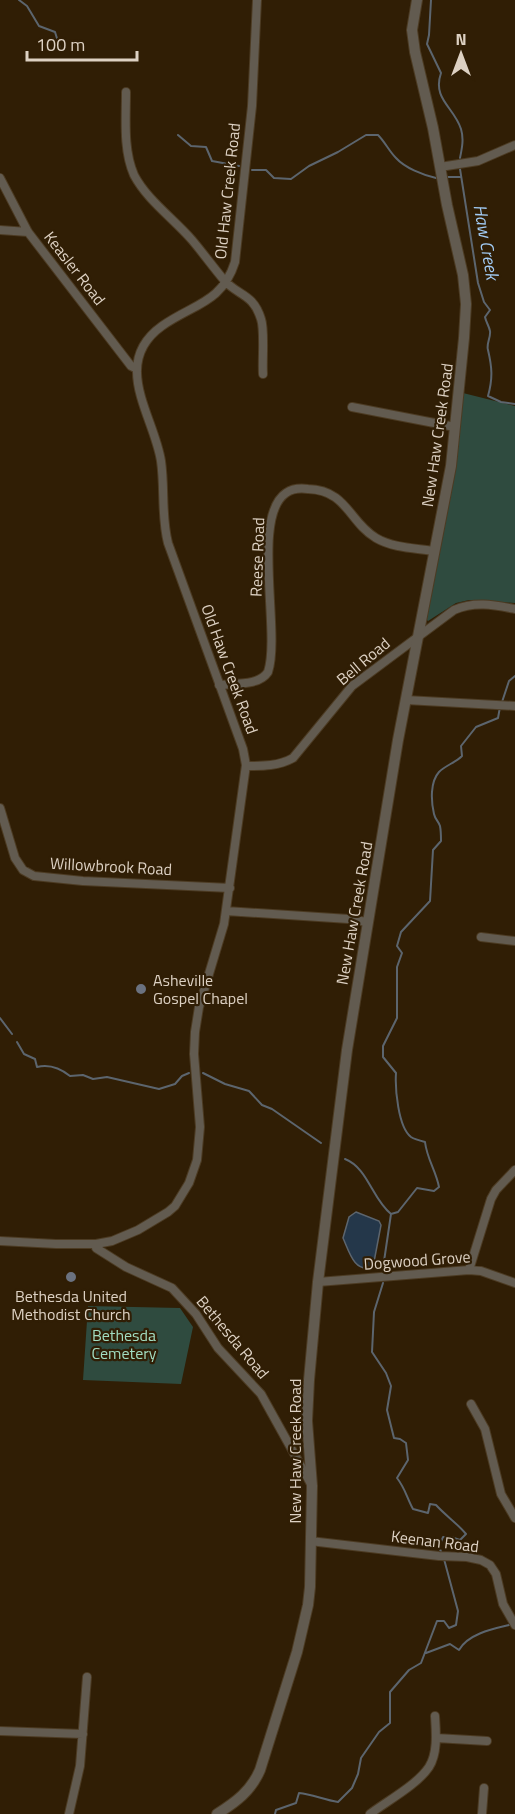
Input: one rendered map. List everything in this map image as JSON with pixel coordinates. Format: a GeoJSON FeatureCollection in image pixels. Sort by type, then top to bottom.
{"type":"FeatureCollection","features":[{"type":"Feature","properties":{"kind":"street","name":"Old Haw Creek Road"},"geometry":{"type":"LineString","coordinates":[[0,1240],[96,1244],[123,1237],[175,1206],[194,1173],[197,1160],[200,1114],[194,1054],[195,1034],[226,911],[246,766],[243,748],[165,531],[160,458],[140,392],[137,369],[141,353],[154,333],[210,299],[226,282],[235,262],[252,106],[257,0]]}},
{"type":"Feature","properties":{"kind":"street","name":"New Haw Creek Road"},"geometry":{"type":"LineString","coordinates":[[217,1814],[246,1793],[254,1784],[282,1704],[304,1622],[310,1587],[312,1486],[307,1430],[307,1398],[318,1282],[352,1012],[406,700],[451,466],[466,304],[463,275],[414,40],[413,19],[417,0]]}},
{"type":"Feature","properties":{"kind":"street"},"geometry":{"type":"LineString","coordinates":[[126,93],[126,135],[134,175],[147,193],[226,282],[248,296],[262,321],[262,374]]}},
{"type":"Feature","properties":{"kind":"street"},"geometry":{"type":"LineString","coordinates":[[440,167],[478,161],[515,145]]}},
{"type":"Feature","properties":{"kind":"street","name":"Keasler Road"},"geometry":{"type":"LineString","coordinates":[[0,178],[28,232],[130,366],[137,369]]}},
{"type":"Feature","properties":{"kind":"street"},"geometry":{"type":"LineString","coordinates":[[0,230],[28,232]]}},
{"type":"Feature","properties":{"kind":"street"},"geometry":{"type":"LineString","coordinates":[[352,407],[455,427]]}},
{"type":"Feature","properties":{"kind":"street","name":"Reese Road"},"geometry":{"type":"LineString","coordinates":[[219,685],[258,680],[266,676],[268,672],[273,641],[268,581],[271,523],[274,507],[286,492],[298,488],[322,490],[338,498],[368,532],[379,539],[397,545],[435,551]]}},
{"type":"Feature","properties":{"kind":"street","name":"Bell Road"},"geometry":{"type":"LineString","coordinates":[[246,766],[281,763],[293,758],[352,686],[445,616],[461,607],[480,604],[515,609]]}},
{"type":"Feature","properties":{"kind":"street"},"geometry":{"type":"LineString","coordinates":[[406,700],[506,705]]}},
{"type":"Feature","properties":{"kind":"street","name":"Willowbrook Road"},"geometry":{"type":"LineString","coordinates":[[0,808],[15,858],[23,870],[33,876],[83,881],[230,888]]}},
{"type":"Feature","properties":{"kind":"street"},"geometry":{"type":"LineString","coordinates":[[226,911],[367,922]]}},
{"type":"Feature","properties":{"kind":"street"},"geometry":{"type":"LineString","coordinates":[[481,937],[515,941]]}},
{"type":"Feature","properties":{"kind":"street"},"geometry":{"type":"LineString","coordinates":[[469,1270],[491,1199],[496,1190],[515,1170]]}},
{"type":"Feature","properties":{"kind":"street","name":"Bethesda Road"},"geometry":{"type":"LineString","coordinates":[[96,1244],[96,1248],[125,1266],[172,1288],[196,1314],[218,1348],[261,1394],[312,1486]]}},
{"type":"Feature","properties":{"kind":"street","name":"Dogwood Grove"},"geometry":{"type":"LineString","coordinates":[[318,1282],[469,1270],[481,1271],[515,1283]]}},
{"type":"Feature","properties":{"kind":"street"},"geometry":{"type":"LineString","coordinates":[[471,1404],[486,1429],[501,1494],[515,1518]]}},
{"type":"Feature","properties":{"kind":"street","name":"Keenan Road"},"geometry":{"type":"LineString","coordinates":[[310,1541],[476,1558],[490,1565],[496,1574],[503,1604],[515,1625]]}},
{"type":"Feature","properties":{"kind":"street"},"geometry":{"type":"LineString","coordinates":[[69,1814],[80,1766],[87,1677]]}},
{"type":"Feature","properties":{"kind":"street"},"geometry":{"type":"LineString","coordinates":[[370,1814],[409,1786],[429,1767],[436,1738],[435,1716]]}},
{"type":"Feature","properties":{"kind":"street"},"geometry":{"type":"LineString","coordinates":[[0,1731],[83,1734]]}},
{"type":"Feature","properties":{"kind":"street"},"geometry":{"type":"LineString","coordinates":[[436,1738],[487,1741]]}},
{"type":"Feature","properties":{"kind":"street"},"geometry":{"type":"LineString","coordinates":[[482,1814],[484,1788]]}},
{"type":"Feature","properties":{"kind":"green space"},"geometry":{"type":"Polygon","coordinates":[[[463,393],[515,406],[515,603],[469,600],[456,603],[428,621],[426,619],[463,393]]]}},
{"type":"Feature","properties":{"kind":"green space","name":"Bethesda Cemetery"},"geometry":{"type":"Polygon","coordinates":[[[88,1306],[180,1308],[193,1327],[181,1384],[83,1380],[88,1306]]]}},
{"type":"Feature","properties":{"kind":"water"},"geometry":{"type":"Polygon","coordinates":[[[356,1212],[379,1221],[381,1225],[372,1267],[366,1268],[356,1264],[343,1238],[349,1217],[356,1212]]]}},
{"type":"Feature","properties":{"kind":"waterway"},"geometry":{"type":"LineString","coordinates":[[19,0],[27,6],[39,26],[55,32],[61,51]]}},
{"type":"Feature","properties":{"kind":"waterway","name":"Haw Creek"},"geometry":{"type":"LineString","coordinates":[[431,0],[427,44],[441,73],[439,90],[461,129],[463,140],[460,158]]}},
{"type":"Feature","properties":{"kind":"waterway"},"geometry":{"type":"LineString","coordinates":[[178,135],[191,146],[206,147],[212,161],[239,166]]}},
{"type":"Feature","properties":{"kind":"waterway"},"geometry":{"type":"LineString","coordinates":[[252,170],[266,170],[274,178],[291,179],[309,166],[366,135],[378,135],[404,165],[436,178]]}},
{"type":"Feature","properties":{"kind":"waterway","name":"Haw Creek"},"geometry":{"type":"LineString","coordinates":[[460,169],[478,283],[484,302],[490,310],[485,317],[490,329],[488,348],[491,378],[488,396],[501,402],[515,404]]}},
{"type":"Feature","properties":{"kind":"waterway"},"geometry":{"type":"LineString","coordinates":[[448,177],[460,177]]}},
{"type":"Feature","properties":{"kind":"waterway","name":"Haw Creek"},"geometry":{"type":"LineString","coordinates":[[502,702],[509,681],[515,676]]}},
{"type":"Feature","properties":{"kind":"waterway","name":"Haw Creek"},"geometry":{"type":"LineString","coordinates":[[391,1214],[398,1212],[417,1188],[434,1191],[439,1187],[425,1142],[411,1137],[403,1125],[397,1097],[396,1073],[383,1057],[383,1046],[397,1018],[397,967],[402,953],[397,946],[401,932],[430,901],[433,850],[441,841],[440,826],[432,803],[436,776],[462,756],[461,746],[476,727],[498,718],[500,707]]}},
{"type":"Feature","properties":{"kind":"waterway"},"geometry":{"type":"LineString","coordinates":[[0,1018],[12,1034]]}},
{"type":"Feature","properties":{"kind":"waterway"},"geometry":{"type":"LineString","coordinates":[[17,1042],[24,1054],[35,1059],[37,1067],[54,1067],[70,1076],[83,1075],[93,1079],[107,1077],[159,1089],[175,1084],[182,1076],[189,1073]]}},
{"type":"Feature","properties":{"kind":"waterway"},"geometry":{"type":"LineString","coordinates":[[203,1073],[225,1084],[249,1091],[262,1105],[272,1109],[321,1143]]}},
{"type":"Feature","properties":{"kind":"waterway"},"geometry":{"type":"LineString","coordinates":[[345,1159],[353,1163],[365,1176],[379,1200],[391,1214]]}},
{"type":"Feature","properties":{"kind":"waterway","name":"Haw Creek"},"geometry":{"type":"LineString","coordinates":[[383,1268],[391,1214]]}},
{"type":"Feature","properties":{"kind":"waterway","name":"Haw Creek"},"geometry":{"type":"LineString","coordinates":[[383,1283],[374,1312],[372,1352],[386,1373],[391,1386],[387,1410],[394,1438],[406,1443],[408,1460],[397,1478],[413,1509],[428,1513],[430,1504],[436,1505],[466,1534],[460,1540],[443,1537],[439,1547],[442,1554]]}},
{"type":"Feature","properties":{"kind":"waterway","name":"Haw Creek"},"geometry":{"type":"LineString","coordinates":[[275,1814],[276,1810],[296,1803],[299,1793],[338,1802],[352,1788],[361,1758],[379,1732],[390,1723],[390,1692],[409,1670],[421,1663],[437,1621],[444,1621],[449,1628],[456,1625],[458,1611],[444,1559]]}},
{"type":"Feature","properties":{"kind":"waterway"},"geometry":{"type":"LineString","coordinates":[[426,1653],[450,1644],[459,1650],[474,1636],[509,1625]]}},
{"type":"Feature","properties":{"kind":"place","name":"Asheville Gospel Chapel"},"geometry":{"type":"Point","coordinates":[141,989]}},
{"type":"Feature","properties":{"kind":"place","name":"Bethesda United Methodist Church"},"geometry":{"type":"Point","coordinates":[71,1277]}}]}
